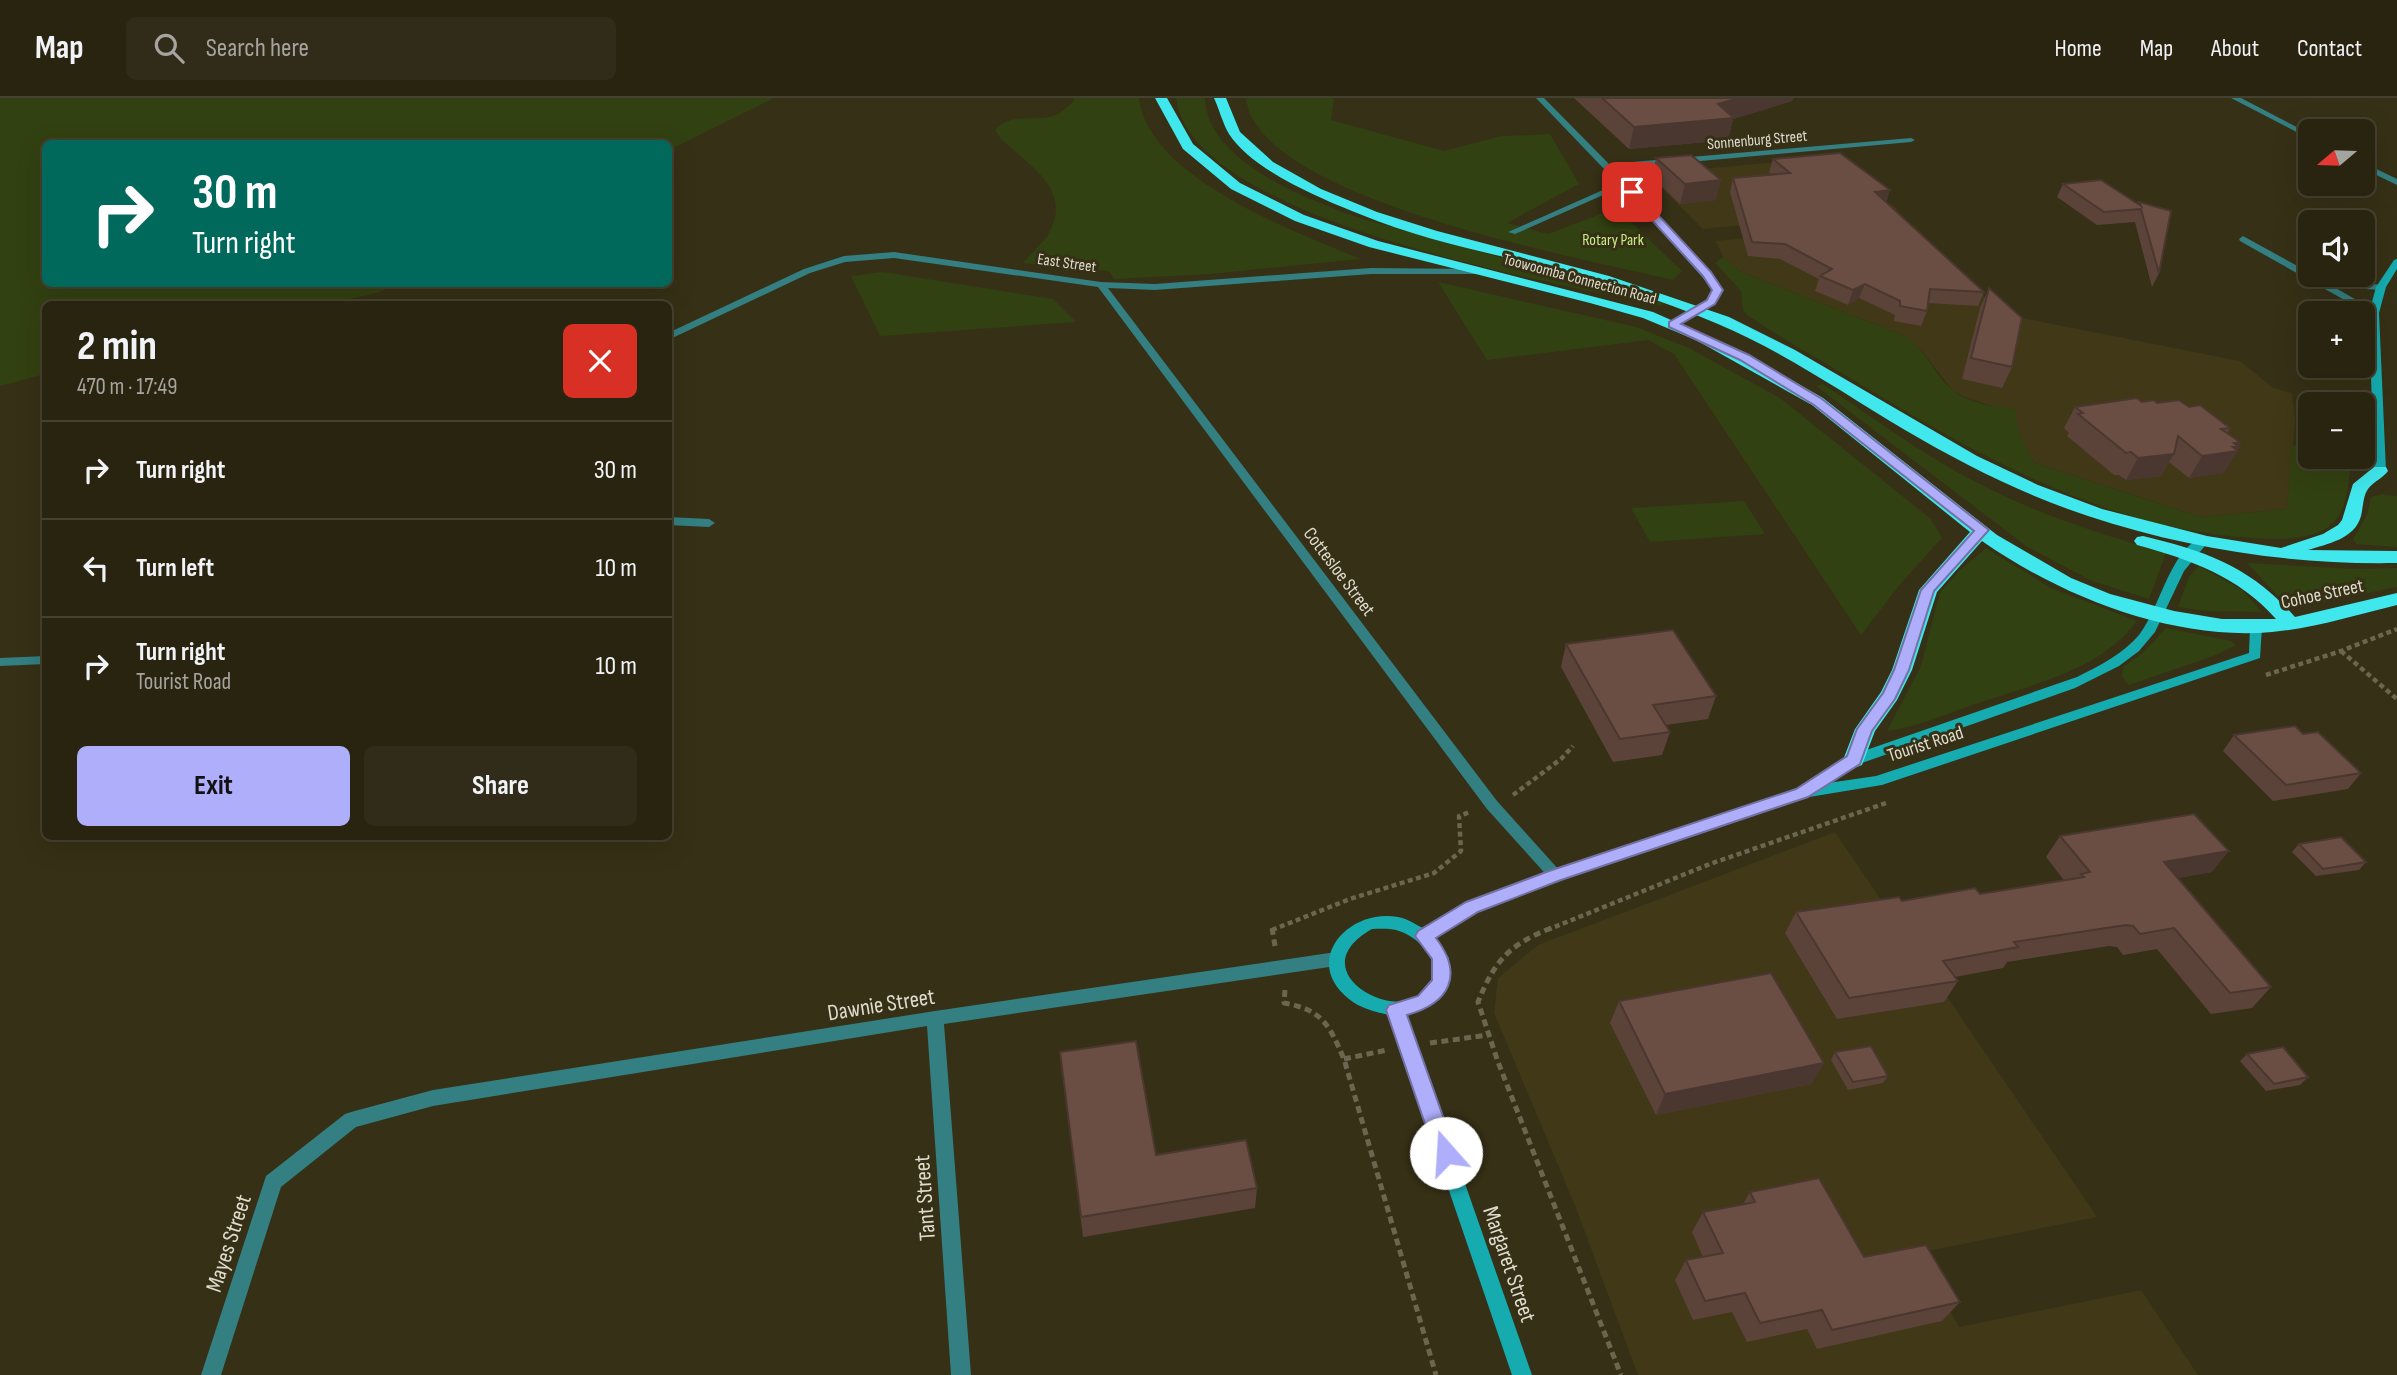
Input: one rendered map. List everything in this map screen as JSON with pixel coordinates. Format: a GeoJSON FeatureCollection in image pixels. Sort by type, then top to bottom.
{"type":"FeatureCollection","features":[{"type":"Feature","properties":{"kind":"highway","name":"Toowoomba Connection Road"},"geometry":{"type":"LineString","coordinates":[[1161,98],[1171,124],[1185,145],[1209,167],[1245,191],[1324,227],[1402,252],[1584,296],[1673,324],[1745,358],[1818,402],[1982,530],[2053,576],[2098,596],[2158,614],[2211,624],[2256,627]]}},
{"type":"Feature","properties":{"kind":"highway","name":"Toowoomba Connection Road"},"geometry":{"type":"LineString","coordinates":[[1220,98],[1224,116],[1240,141],[1268,165],[1312,191],[1388,220],[1584,274],[1697,311],[1788,352],[1928,437],[2001,475],[2059,500],[2136,525],[2203,541],[2279,553]]}},
{"type":"Feature","properties":{"kind":"highway"},"geometry":{"type":"LineString","coordinates":[[1928,437],[1944,459],[2013,496],[2104,530],[2188,553],[2222,566],[2248,580],[2270,599],[2291,624]]}},
{"type":"Feature","properties":{"kind":"highway"},"geometry":{"type":"LineString","coordinates":[[2279,553],[2329,538],[2344,529],[2350,521],[2359,488],[2380,471]]}},
{"type":"Feature","properties":{"kind":"highway"},"geometry":{"type":"LineString","coordinates":[[1854,760],[1865,729],[1890,695],[1902,670],[1928,590],[1982,530]]}},
{"type":"Feature","properties":{"kind":"highway","name":"Cohoe Street"},"geometry":{"type":"LineString","coordinates":[[2279,553],[2319,557],[2397,557]]}},
{"type":"Feature","properties":{"kind":"highway","name":"Cohoe Street"},"geometry":{"type":"LineString","coordinates":[[2256,627],[2291,624],[2397,600]]}},
{"type":"Feature","properties":{"kind":"street"},"geometry":{"type":"LineString","coordinates":[[1541,98],[1624,184],[1716,286],[1717,294],[1714,299],[1673,324]]}},
{"type":"Feature","properties":{"kind":"street"},"geometry":{"type":"LineString","coordinates":[[2235,98],[2298,131]]}},
{"type":"Feature","properties":{"kind":"street","name":"Sonnenburg Street"},"geometry":{"type":"LineString","coordinates":[[1606,167],[1911,140]]}},
{"type":"Feature","properties":{"kind":"street"},"geometry":{"type":"LineString","coordinates":[[2375,171],[2397,182]]}},
{"type":"Feature","properties":{"kind":"street"},"geometry":{"type":"LineString","coordinates":[[1512,232],[1624,184]]}},
{"type":"Feature","properties":{"kind":"street"},"geometry":{"type":"LineString","coordinates":[[2243,239],[2298,271]]}},
{"type":"Feature","properties":{"kind":"street","name":"East Street"},"geometry":{"type":"LineString","coordinates":[[672,335],[807,271],[844,259],[894,256],[1101,285],[1155,287],[1371,271],[1478,271]]}},
{"type":"Feature","properties":{"kind":"street"},"geometry":{"type":"LineString","coordinates":[[2375,309],[2381,288],[2397,262]]}},
{"type":"Feature","properties":{"kind":"street","name":"Cottesloe Street"},"geometry":{"type":"LineString","coordinates":[[1101,285],[1492,805],[1555,875]]}},
{"type":"Feature","properties":{"kind":"street"},"geometry":{"type":"LineString","coordinates":[[2326,287],[2352,301]]}},
{"type":"Feature","properties":{"kind":"street"},"geometry":{"type":"LineString","coordinates":[[2369,287],[2381,288]]}},
{"type":"Feature","properties":{"kind":"street"},"geometry":{"type":"LineString","coordinates":[[2375,339],[2380,471]]}},
{"type":"Feature","properties":{"kind":"street"},"geometry":{"type":"LineString","coordinates":[[672,521],[709,523]]}},
{"type":"Feature","properties":{"kind":"street","name":"Tourist Road"},"geometry":{"type":"LineString","coordinates":[[1802,793],[1854,760],[2098,673],[2138,644],[2158,614],[2178,568],[2188,553],[2203,541]]}},
{"type":"Feature","properties":{"kind":"street","name":"Tourist Road"},"geometry":{"type":"LineString","coordinates":[[1424,936],[1472,907],[1555,875],[1802,793],[1877,781],[2255,655],[2256,627]]}},
{"type":"Feature","properties":{"kind":"street"},"geometry":{"type":"LineString","coordinates":[[0,662],[42,660]]}},
{"type":"Feature","properties":{"kind":"street"},"geometry":{"type":"LineString","coordinates":[[1369,923],[1398,923],[1424,936],[1441,958],[1441,982],[1424,1002],[1396,1010],[1365,1003],[1343,984],[1336,959],[1346,937],[1369,923]]}},
{"type":"Feature","properties":{"kind":"street","name":"Dawnie Street"},"geometry":{"type":"LineString","coordinates":[[433,1098],[935,1018],[1336,959]]}},
{"type":"Feature","properties":{"kind":"street","name":"Margaret Street"},"geometry":{"type":"LineString","coordinates":[[1396,1010],[1522,1375]]}},
{"type":"Feature","properties":{"kind":"street","name":"Tant Street"},"geometry":{"type":"LineString","coordinates":[[935,1018],[961,1375]]}},
{"type":"Feature","properties":{"kind":"street","name":"Mayes Street"},"geometry":{"type":"LineString","coordinates":[[211,1375],[273,1182],[351,1120],[433,1098]]}},
{"type":"Feature","properties":{"kind":"path"},"geometry":{"type":"LineString","coordinates":[[2264,676],[2397,629]]}},
{"type":"Feature","properties":{"kind":"path"},"geometry":{"type":"LineString","coordinates":[[2341,651],[2397,699]]}},
{"type":"Feature","properties":{"kind":"path"},"geometry":{"type":"LineString","coordinates":[[1510,798],[1561,759],[1573,746]]}},
{"type":"Feature","properties":{"kind":"path"},"geometry":{"type":"LineString","coordinates":[[1621,1375],[1498,1062],[1478,1002],[1492,968],[1509,948],[1524,939],[1710,864],[1896,800]]}},
{"type":"Feature","properties":{"kind":"path"},"geometry":{"type":"LineString","coordinates":[[1276,948],[1272,928],[1350,899],[1433,873],[1461,851],[1459,816],[1478,810]]}},
{"type":"Feature","properties":{"kind":"path"},"geometry":{"type":"LineString","coordinates":[[1285,990],[1284,1003],[1301,1005],[1327,1020],[1344,1059],[1436,1375]]}},
{"type":"Feature","properties":{"kind":"shaded area"},"geometry":{"type":"Polygon","coordinates":[[[1831,157],[1898,210],[1703,229],[1647,174],[1831,157]]]}},
{"type":"Feature","properties":{"kind":"shaded area"},"geometry":{"type":"Polygon","coordinates":[[[1899,223],[1913,225],[2002,314],[2240,361],[2273,388],[2292,393],[2295,421],[2287,509],[2201,517],[2034,463],[2019,433],[2014,409],[1998,408],[1964,397],[1952,390],[1923,352],[1905,336],[1741,272],[1723,257],[1716,241],[1899,223]]]}},
{"type":"Feature","properties":{"kind":"shaded area"},"geometry":{"type":"Polygon","coordinates":[[[1835,832],[2097,1217],[1918,1253],[1959,1327],[2141,1290],[2198,1375],[1638,1375],[1576,1208],[1494,1013],[1498,978],[1538,945],[1835,832]]]}},
{"type":"Feature","properties":{"kind":"green space"},"geometry":{"type":"Polygon","coordinates":[[[0,98],[774,98],[672,149],[672,140],[42,140],[42,287],[391,287],[342,301],[42,301],[42,375],[0,386],[0,98]]]}},
{"type":"Feature","properties":{"kind":"green space"},"geometry":{"type":"Polygon","coordinates":[[[1073,98],[1139,98],[1148,127],[1168,153],[1196,177],[1265,217],[1361,259],[1210,274],[1114,279],[1109,271],[1023,263],[1049,233],[1056,214],[1055,201],[1042,177],[1000,138],[995,130],[1001,124],[1016,119],[1056,115],[1074,101],[1073,98]]]}},
{"type":"Feature","properties":{"kind":"green space"},"geometry":{"type":"Polygon","coordinates":[[[1176,98],[1205,98],[1210,121],[1223,142],[1242,160],[1264,176],[1315,201],[1360,218],[1664,303],[1662,306],[1468,263],[1386,240],[1309,212],[1244,179],[1197,141],[1176,98]]]}},
{"type":"Feature","properties":{"kind":"green space","name":"Rotary Park"},"geometry":{"type":"Polygon","coordinates":[[[1246,98],[1334,98],[1331,120],[1444,151],[1501,136],[1550,134],[1579,184],[1507,223],[1548,234],[1616,208],[1682,271],[1673,280],[1572,257],[1431,219],[1363,195],[1305,167],[1264,134],[1246,98]]]}},
{"type":"Feature","properties":{"kind":"green space"},"geometry":{"type":"Polygon","coordinates":[[[1723,257],[1741,272],[1905,336],[1922,352],[1951,389],[1967,399],[1986,405],[2015,409],[2019,433],[2034,463],[2201,517],[2287,509],[2292,445],[2298,446],[2298,469],[2350,469],[2343,508],[2334,522],[2317,533],[2272,539],[2199,532],[2148,521],[2098,505],[2050,486],[1956,440],[1791,343],[1747,315],[1743,310],[1741,291],[1715,263],[1723,257]]]}},
{"type":"Feature","properties":{"kind":"green space"},"geometry":{"type":"Polygon","coordinates":[[[883,272],[1053,299],[1076,322],[880,336],[851,276],[883,272]]]}},
{"type":"Feature","properties":{"kind":"green space"},"geometry":{"type":"Polygon","coordinates":[[[1438,282],[1636,327],[1689,348],[1780,398],[1931,519],[1942,538],[1901,583],[1861,635],[1674,354],[1648,340],[1487,360],[1438,282]]]}},
{"type":"Feature","properties":{"kind":"green space"},"geometry":{"type":"Polygon","coordinates":[[[1823,384],[1917,448],[1999,493],[2069,522],[2166,553],[2149,599],[2092,581],[2026,546],[1816,386],[1823,384]]]}},
{"type":"Feature","properties":{"kind":"green space"},"geometry":{"type":"Polygon","coordinates":[[[2382,494],[2397,496],[2397,547],[2356,544],[2353,539],[2367,515],[2371,497],[2382,494]]]}},
{"type":"Feature","properties":{"kind":"green space"},"geometry":{"type":"Polygon","coordinates":[[[1744,501],[1765,534],[1650,542],[1631,508],[1744,501]]]}},
{"type":"Feature","properties":{"kind":"green space"},"geometry":{"type":"Polygon","coordinates":[[[1986,548],[2051,588],[2137,621],[2103,653],[2061,675],[1909,727],[1887,731],[1921,666],[1940,592],[1986,548]]]}},
{"type":"Feature","properties":{"kind":"green space"},"geometry":{"type":"Polygon","coordinates":[[[2247,563],[2355,569],[2397,568],[2397,587],[2290,609],[2247,563]]]}},
{"type":"Feature","properties":{"kind":"green space"},"geometry":{"type":"Polygon","coordinates":[[[2199,566],[2242,590],[2262,612],[2206,611],[2178,607],[2189,577],[2199,566]]]}},
{"type":"Feature","properties":{"kind":"green space"},"geometry":{"type":"Polygon","coordinates":[[[2166,628],[2231,641],[2236,645],[2216,655],[2129,685],[2122,677],[2123,667],[2145,651],[2166,628]]]}},
{"type":"Feature","properties":{"kind":"building"},"geometry":{"type":"Polygon","coordinates":[[[1602,98],[1739,98],[1718,104],[1734,118],[1634,127],[1602,98]]]}},
{"type":"Feature","properties":{"kind":"building"},"geometry":{"type":"Polygon","coordinates":[[[1840,153],[1890,190],[1875,192],[1984,292],[1930,289],[1927,311],[1900,306],[1900,301],[1865,284],[1853,290],[1820,276],[1832,269],[1785,244],[1752,242],[1733,178],[1790,173],[1773,159],[1840,153]]]}},
{"type":"Feature","properties":{"kind":"building"},"geometry":{"type":"Polygon","coordinates":[[[1691,155],[1721,180],[1685,184],[1656,158],[1691,155]]]}},
{"type":"Feature","properties":{"kind":"building"},"geometry":{"type":"Polygon","coordinates":[[[2101,180],[2141,206],[2139,202],[2171,211],[2159,273],[2141,209],[2104,212],[2063,184],[2101,180]]]}},
{"type":"Feature","properties":{"kind":"building"},"geometry":{"type":"Polygon","coordinates":[[[1989,288],[2022,318],[2012,367],[1971,358],[1989,288]]]}},
{"type":"Feature","properties":{"kind":"building"},"geometry":{"type":"Polygon","coordinates":[[[2137,398],[2142,402],[2179,400],[2189,407],[2200,405],[2230,428],[2221,429],[2240,442],[2234,443],[2239,447],[2233,447],[2238,451],[2202,456],[2178,436],[2174,454],[2138,458],[2131,452],[2126,453],[2078,414],[2083,413],[2075,407],[2137,398]]]}},
{"type":"Feature","properties":{"kind":"building"},"geometry":{"type":"Polygon","coordinates":[[[1673,630],[1716,696],[1653,705],[1670,732],[1620,739],[1566,644],[1673,630]]]}},
{"type":"Feature","properties":{"kind":"building"},"geometry":{"type":"Polygon","coordinates":[[[2295,726],[2303,734],[2318,732],[2361,773],[2286,785],[2234,735],[2295,726]]]}},
{"type":"Feature","properties":{"kind":"building"},"geometry":{"type":"Polygon","coordinates":[[[2194,814],[2229,851],[2164,862],[2271,987],[2230,993],[2174,928],[2140,934],[2133,926],[2126,925],[2014,942],[2018,947],[1943,961],[1958,981],[1849,998],[1796,912],[1899,897],[1902,901],[1975,888],[1980,894],[2084,877],[2081,874],[2090,872],[2060,836],[2194,814]]]}},
{"type":"Feature","properties":{"kind":"building"},"geometry":{"type":"Polygon","coordinates":[[[2341,837],[2366,862],[2323,869],[2299,844],[2341,837]]]}},
{"type":"Feature","properties":{"kind":"building"},"geometry":{"type":"Polygon","coordinates":[[[1771,973],[1824,1063],[1665,1094],[1619,1001],[1771,973]]]}},
{"type":"Feature","properties":{"kind":"building"},"geometry":{"type":"Polygon","coordinates":[[[1136,1041],[1156,1155],[1246,1140],[1257,1188],[1081,1217],[1060,1052],[1136,1041]]]}},
{"type":"Feature","properties":{"kind":"building"},"geometry":{"type":"Polygon","coordinates":[[[1871,1046],[1888,1076],[1853,1082],[1835,1052],[1871,1046]]]}},
{"type":"Feature","properties":{"kind":"building"},"geometry":{"type":"Polygon","coordinates":[[[2283,1047],[2308,1077],[2274,1084],[2247,1054],[2283,1047]]]}},
{"type":"Feature","properties":{"kind":"building"},"geometry":{"type":"Polygon","coordinates":[[[1819,1178],[1864,1257],[1926,1245],[1960,1302],[1832,1330],[1822,1310],[1760,1323],[1745,1293],[1705,1301],[1686,1260],[1723,1253],[1703,1212],[1755,1202],[1750,1192],[1819,1178]]]}},
{"type":"Feature","properties":{"kind":"route"},"geometry":{"type":"LineString","coordinates":[[1446,1153],[1396,1010],[1424,1002],[1441,982],[1441,958],[1424,936],[1472,907],[1555,875],[1802,793],[1854,760],[1865,729],[1890,695],[1902,670],[1928,590],[1944,569],[1982,530],[1818,402],[1745,358],[1673,324],[1711,302],[1717,290],[1707,274],[1632,192]]}}]}
